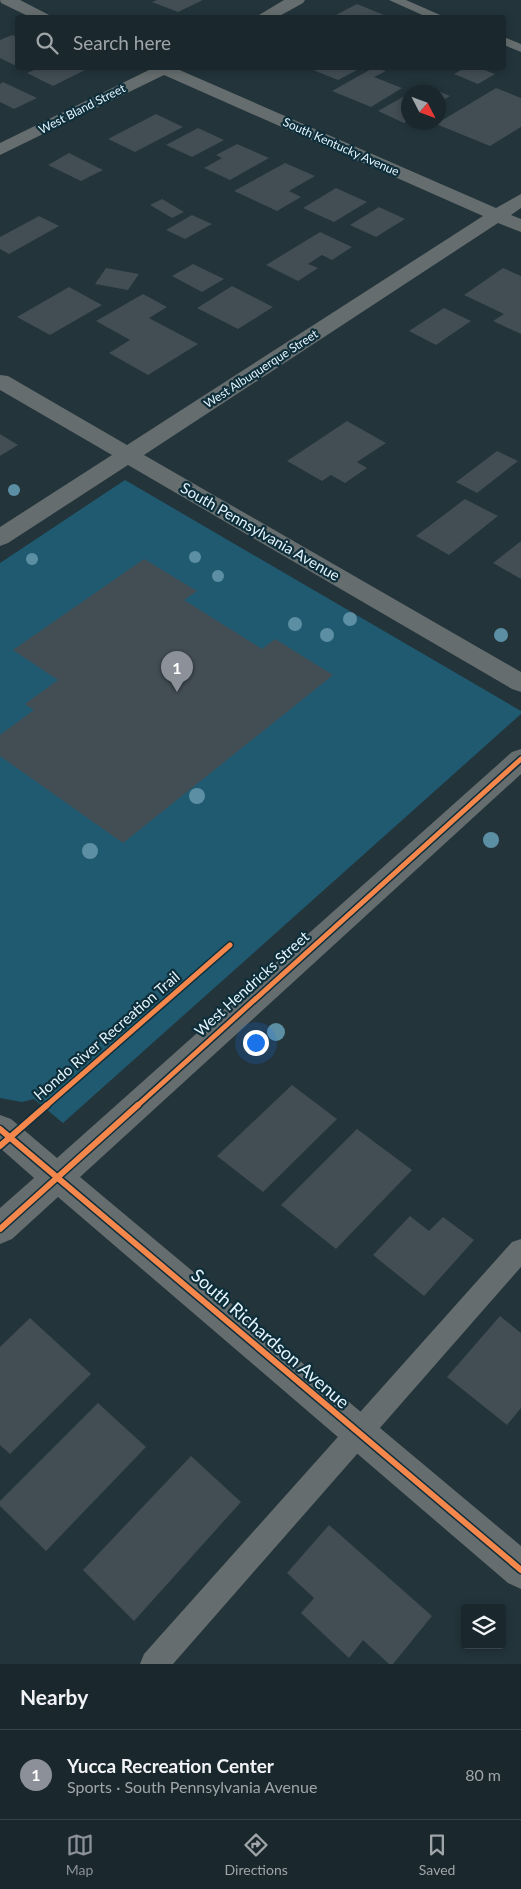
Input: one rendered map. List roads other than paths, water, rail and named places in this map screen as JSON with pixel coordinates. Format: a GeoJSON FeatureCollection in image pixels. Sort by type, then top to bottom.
{"type":"FeatureCollection","features":[{"type":"Feature","properties":{"kind":"street"},"geometry":{"type":"LineString","coordinates":[[7,0],[40,15]]}},
{"type":"Feature","properties":{"kind":"street"},"geometry":{"type":"LineString","coordinates":[[268,15],[297,0]]}},
{"type":"Feature","properties":{"kind":"street","name":"West Bland Street"},"geometry":{"type":"LineString","coordinates":[[0,150],[159,70]]}},
{"type":"Feature","properties":{"kind":"street","name":"South Kentucky Avenue"},"geometry":{"type":"LineString","coordinates":[[168,70],[521,226]]}},
{"type":"Feature","properties":{"kind":"street","name":"West Albuquerque Street"},"geometry":{"type":"LineString","coordinates":[[0,538],[521,200]]}},
{"type":"Feature","properties":{"kind":"street","name":"South Pennsylvania Avenue"},"geometry":{"type":"LineString","coordinates":[[0,381],[521,683]]}},
{"type":"Feature","properties":{"kind":"street","name":"West Hendricks Street"},"geometry":{"type":"LineString","coordinates":[[0,1229],[521,759]]}},
{"type":"Feature","properties":{"kind":"street","name":"South Richardson Avenue"},"geometry":{"type":"LineString","coordinates":[[0,1129],[58,1176],[521,1570]]}},
{"type":"Feature","properties":{"kind":"lane"},"geometry":{"type":"LineString","coordinates":[[395,0],[433,15]]}},
{"type":"Feature","properties":{"kind":"lane"},"geometry":{"type":"LineString","coordinates":[[506,42],[521,48]]}},
{"type":"Feature","properties":{"kind":"lane"},"geometry":{"type":"LineString","coordinates":[[154,1664],[521,1250]]}},
{"type":"Feature","properties":{"kind":"place","name":"Yucca Recreation Center"},"geometry":{"type":"Point","coordinates":[177,692]}}]}
